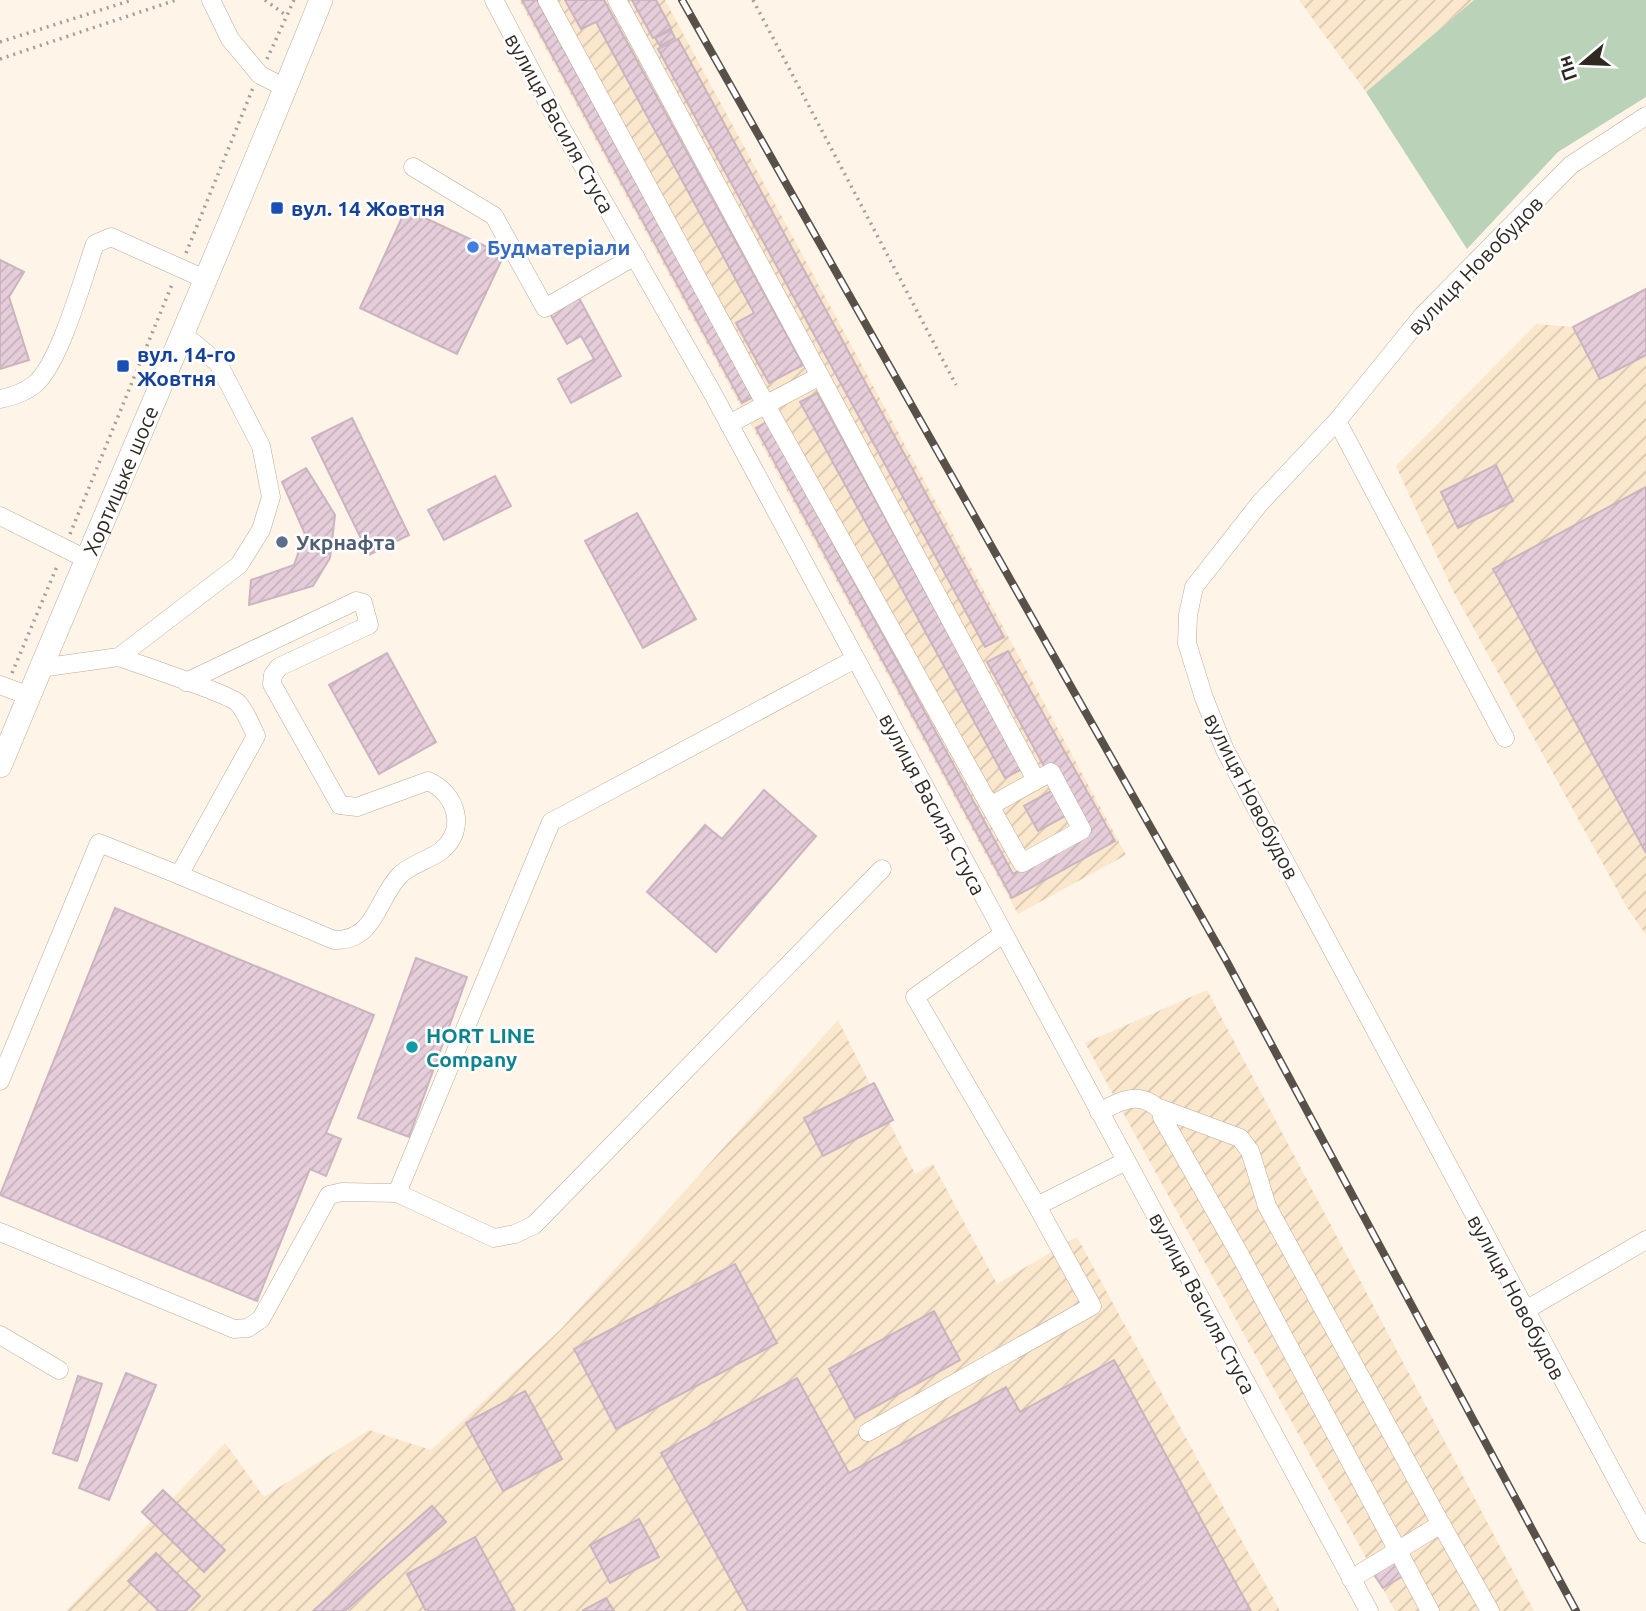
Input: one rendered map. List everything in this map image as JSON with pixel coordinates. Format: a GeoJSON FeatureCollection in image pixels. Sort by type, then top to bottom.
{"type":"FeatureCollection","features":[{"type":"Feature","properties":{"kind":"main road","name":"Хортицьке шосе"},"geometry":{"type":"LineString","coordinates":[[0,766],[86,559],[184,335],[321,0]]}},
{"type":"Feature","properties":{"kind":"street"},"geometry":{"type":"LineString","coordinates":[[211,0],[230,39],[260,75],[285,88]]}},
{"type":"Feature","properties":{"kind":"street","name":"вулиця Василя Стуса"},"geometry":{"type":"LineString","coordinates":[[494,0],[558,122],[729,424],[1369,1611]]}},
{"type":"Feature","properties":{"kind":"street"},"geometry":{"type":"LineString","coordinates":[[547,0],[766,405],[990,806],[1022,863],[1082,830],[1051,772],[990,806]]}},
{"type":"Feature","properties":{"kind":"street"},"geometry":{"type":"LineString","coordinates":[[617,0],[1037,780]]}},
{"type":"Feature","properties":{"kind":"street","name":"вулиця Новобудов"},"geometry":{"type":"LineString","coordinates":[[1646,116],[1571,165],[1423,315],[1337,421],[1260,503],[1194,587],[1188,615],[1187,643],[1204,698],[1225,750],[1646,1534]]}},
{"type":"Feature","properties":{"kind":"street"},"geometry":{"type":"LineString","coordinates":[[413,167],[494,216],[545,308],[635,257]]}},
{"type":"Feature","properties":{"kind":"street"},"geometry":{"type":"LineString","coordinates":[[0,399],[19,394],[36,384],[51,365],[95,244],[111,237],[207,280]]}},
{"type":"Feature","properties":{"kind":"street"},"geometry":{"type":"LineString","coordinates":[[119,657],[239,565],[261,530],[271,498],[261,446],[218,363],[184,335]]}},
{"type":"Feature","properties":{"kind":"street"},"geometry":{"type":"LineString","coordinates":[[729,424],[820,376]]}},
{"type":"Feature","properties":{"kind":"street"},"geometry":{"type":"LineString","coordinates":[[1337,421],[1504,738]]}},
{"type":"Feature","properties":{"kind":"street"},"geometry":{"type":"LineString","coordinates":[[0,516],[63,550],[86,559]]}},
{"type":"Feature","properties":{"kind":"street"},"geometry":{"type":"LineString","coordinates":[[0,1080],[99,843],[334,940],[349,941],[362,934],[400,874],[444,848],[453,834],[458,814],[449,794],[428,781],[357,807],[340,805],[272,684],[273,675],[279,667],[369,625],[361,601],[356,601],[186,682]]}},
{"type":"Feature","properties":{"kind":"street"},"geometry":{"type":"LineString","coordinates":[[40,668],[119,657],[236,701],[256,736],[179,875]]}},
{"type":"Feature","properties":{"kind":"street"},"geometry":{"type":"LineString","coordinates":[[397,1193],[551,822],[855,659]]}},
{"type":"Feature","properties":{"kind":"street"},"geometry":{"type":"LineString","coordinates":[[3,686],[29,695]]}},
{"type":"Feature","properties":{"kind":"street"},"geometry":{"type":"LineString","coordinates":[[0,1232],[242,1330],[261,1319],[329,1195],[342,1192],[397,1193],[494,1238],[515,1234],[534,1225],[882,869]]}},
{"type":"Feature","properties":{"kind":"street"},"geometry":{"type":"LineString","coordinates":[[868,1432],[1092,1306],[1038,1206],[915,997],[1003,934]]}},
{"type":"Feature","properties":{"kind":"street"},"geometry":{"type":"LineString","coordinates":[[1099,1112],[1134,1097],[1145,1099],[1161,1111],[1430,1611]]}},
{"type":"Feature","properties":{"kind":"street"},"geometry":{"type":"LineString","coordinates":[[1161,1111],[1167,1109],[1240,1138],[1250,1151],[1267,1206],[1490,1611]]}},
{"type":"Feature","properties":{"kind":"street"},"geometry":{"type":"LineString","coordinates":[[1038,1206],[1126,1161]]}},
{"type":"Feature","properties":{"kind":"street"},"geometry":{"type":"LineString","coordinates":[[1524,1311],[1646,1240]]}},
{"type":"Feature","properties":{"kind":"street"},"geometry":{"type":"LineString","coordinates":[[0,1335],[59,1370]]}},
{"type":"Feature","properties":{"kind":"street"},"geometry":{"type":"LineString","coordinates":[[1351,1579],[1440,1524]]}},
{"type":"Feature","properties":{"kind":"path"},"geometry":{"type":"LineString","coordinates":[[0,42],[132,0]]}},
{"type":"Feature","properties":{"kind":"path"},"geometry":{"type":"LineString","coordinates":[[0,59],[176,0]]}},
{"type":"Feature","properties":{"kind":"path"},"geometry":{"type":"LineString","coordinates":[[265,0],[287,16]]}},
{"type":"Feature","properties":{"kind":"path"},"geometry":{"type":"LineString","coordinates":[[3,686],[63,550],[260,75],[294,0]]}},
{"type":"Feature","properties":{"kind":"path"},"geometry":{"type":"LineString","coordinates":[[754,0],[956,385]]}},
{"type":"Feature","properties":{"kind":"shaded area"},"geometry":{"type":"Polygon","coordinates":[[[519,0],[665,0],[1126,855],[1018,914],[519,0]]]}},
{"type":"Feature","properties":{"kind":"shaded area"},"geometry":{"type":"Polygon","coordinates":[[[1299,0],[1474,0],[1366,92],[1299,0]]]}},
{"type":"Feature","properties":{"kind":"shaded area"},"geometry":{"type":"Polygon","coordinates":[[[1646,289],[1646,935],[1626,906],[1452,589],[1396,466],[1536,324],[1573,327],[1646,289]]]}},
{"type":"Feature","properties":{"kind":"shaded area"},"geometry":{"type":"Polygon","coordinates":[[[1207,990],[1534,1611],[1395,1611],[1085,1043],[1207,990]]]}},
{"type":"Feature","properties":{"kind":"shaded area"},"geometry":{"type":"Polygon","coordinates":[[[838,1020],[915,1174],[933,1164],[997,1284],[1077,1237],[1280,1611],[66,1611],[225,1443],[264,1497],[369,1430],[431,1450],[561,1329],[838,1020]]]}},
{"type":"Feature","properties":{"kind":"green space"},"geometry":{"type":"Polygon","coordinates":[[[1474,0],[1646,0],[1646,97],[1558,152],[1467,249],[1366,92],[1474,0]]]}},
{"type":"Feature","properties":{"kind":"building"},"geometry":{"type":"Polygon","coordinates":[[[522,0],[537,0],[753,397],[742,403],[522,0]]]}},
{"type":"Feature","properties":{"kind":"building"},"geometry":{"type":"Polygon","coordinates":[[[565,0],[604,0],[803,365],[769,383],[736,323],[754,313],[596,22],[581,29],[565,0]]]}},
{"type":"Feature","properties":{"kind":"building"},"geometry":{"type":"Polygon","coordinates":[[[632,0],[656,0],[671,28],[653,38],[632,0]]]}},
{"type":"Feature","properties":{"kind":"building"},"geometry":{"type":"Polygon","coordinates":[[[671,30],[675,38],[660,46],[655,38],[671,30]]]}},
{"type":"Feature","properties":{"kind":"building"},"geometry":{"type":"Polygon","coordinates":[[[678,39],[1004,637],[985,647],[658,49],[678,39]]]}},
{"type":"Feature","properties":{"kind":"building"},"geometry":{"type":"Polygon","coordinates":[[[406,209],[504,255],[457,354],[360,308],[406,209]]]}},
{"type":"Feature","properties":{"kind":"building"},"geometry":{"type":"Polygon","coordinates":[[[0,260],[24,272],[9,297],[29,360],[0,369],[0,260]]]}},
{"type":"Feature","properties":{"kind":"building"},"geometry":{"type":"Polygon","coordinates":[[[1646,289],[1646,355],[1600,379],[1573,327],[1646,289]]]}},
{"type":"Feature","properties":{"kind":"building"},"geometry":{"type":"Polygon","coordinates":[[[579,298],[621,376],[571,403],[558,379],[594,359],[581,336],[567,344],[550,314],[579,298]]]}},
{"type":"Feature","properties":{"kind":"building"},"geometry":{"type":"Polygon","coordinates":[[[817,393],[1022,769],[1005,778],[800,402],[817,393]]]}},
{"type":"Feature","properties":{"kind":"building"},"geometry":{"type":"Polygon","coordinates":[[[352,418],[409,535],[369,555],[312,438],[352,418]]]}},
{"type":"Feature","properties":{"kind":"building"},"geometry":{"type":"Polygon","coordinates":[[[767,422],[1013,874],[1091,832],[1054,764],[1045,768],[987,662],[1008,651],[1115,841],[1012,898],[756,428],[767,422]]]}},
{"type":"Feature","properties":{"kind":"building"},"geometry":{"type":"Polygon","coordinates":[[[1496,465],[1513,501],[1458,528],[1441,492],[1496,465]]]}},
{"type":"Feature","properties":{"kind":"building"},"geometry":{"type":"Polygon","coordinates":[[[306,468],[335,515],[330,558],[313,586],[249,605],[251,580],[294,565],[305,534],[282,482],[306,468]]]}},
{"type":"Feature","properties":{"kind":"building"},"geometry":{"type":"Polygon","coordinates":[[[495,476],[511,506],[444,540],[428,510],[495,476]]]}},
{"type":"Feature","properties":{"kind":"building"},"geometry":{"type":"Polygon","coordinates":[[[1646,487],[1646,853],[1493,569],[1646,487]]]}},
{"type":"Feature","properties":{"kind":"building"},"geometry":{"type":"Polygon","coordinates":[[[637,513],[696,619],[643,648],[585,541],[637,513]]]}},
{"type":"Feature","properties":{"kind":"building"},"geometry":{"type":"Polygon","coordinates":[[[387,653],[436,742],[379,774],[329,685],[387,653]]]}},
{"type":"Feature","properties":{"kind":"building"},"geometry":{"type":"Polygon","coordinates":[[[764,790],[816,836],[716,952],[647,892],[705,825],[722,839],[764,790]]]}},
{"type":"Feature","properties":{"kind":"building"},"geometry":{"type":"Polygon","coordinates":[[[1053,790],[1067,815],[1038,831],[1024,806],[1053,790]]]}},
{"type":"Feature","properties":{"kind":"building"},"geometry":{"type":"Polygon","coordinates":[[[115,908],[374,1015],[326,1133],[341,1139],[326,1176],[310,1169],[257,1301],[0,1195],[115,908]]]}},
{"type":"Feature","properties":{"kind":"building","name":"HORT LINE Company"},"geometry":{"type":"Polygon","coordinates":[[[416,958],[467,977],[409,1137],[358,1118],[416,958]]]}},
{"type":"Feature","properties":{"kind":"building"},"geometry":{"type":"Polygon","coordinates":[[[874,1083],[893,1120],[823,1156],[804,1118],[874,1083]]]}},
{"type":"Feature","properties":{"kind":"building"},"geometry":{"type":"Polygon","coordinates":[[[735,1264],[777,1343],[616,1429],[574,1349],[735,1264]]]}},
{"type":"Feature","properties":{"kind":"building"},"geometry":{"type":"Polygon","coordinates":[[[934,1311],[960,1360],[855,1418],[829,1369],[934,1311]]]}},
{"type":"Feature","properties":{"kind":"building"},"geometry":{"type":"Polygon","coordinates":[[[1114,1360],[1251,1611],[748,1611],[661,1453],[797,1378],[849,1473],[1006,1387],[1020,1412],[1114,1360]]]}},
{"type":"Feature","properties":{"kind":"building"},"geometry":{"type":"Polygon","coordinates":[[[126,1373],[156,1385],[109,1500],[79,1488],[126,1373]]]}},
{"type":"Feature","properties":{"kind":"building"},"geometry":{"type":"Polygon","coordinates":[[[78,1376],[102,1384],[77,1461],[53,1453],[78,1376]]]}},
{"type":"Feature","properties":{"kind":"building"},"geometry":{"type":"Polygon","coordinates":[[[525,1391],[562,1459],[503,1491],[466,1423],[525,1391]]]}},
{"type":"Feature","properties":{"kind":"building"},"geometry":{"type":"Polygon","coordinates":[[[163,1490],[225,1550],[204,1572],[142,1512],[163,1490]]]}},
{"type":"Feature","properties":{"kind":"building"},"geometry":{"type":"Polygon","coordinates":[[[432,1506],[446,1522],[345,1611],[313,1611],[432,1506]]]}},
{"type":"Feature","properties":{"kind":"building"},"geometry":{"type":"Polygon","coordinates":[[[639,1519],[659,1557],[610,1583],[590,1545],[639,1519]]]}},
{"type":"Feature","properties":{"kind":"building"},"geometry":{"type":"Polygon","coordinates":[[[475,1537],[515,1611],[426,1611],[407,1574],[475,1537]]]}},
{"type":"Feature","properties":{"kind":"building"},"geometry":{"type":"Polygon","coordinates":[[[156,1553],[200,1596],[186,1611],[159,1611],[128,1581],[156,1553]]]}},
{"type":"Feature","properties":{"kind":"building"},"geometry":{"type":"Polygon","coordinates":[[[1393,1560],[1403,1576],[1383,1588],[1373,1573],[1393,1560]]]}},
{"type":"Feature","properties":{"kind":"building"},"geometry":{"type":"Polygon","coordinates":[[[606,1598],[614,1611],[582,1611],[606,1598]]]}},
{"type":"Feature","properties":{"kind":"railway"},"geometry":{"type":"LineString","coordinates":[[682,0],[1227,962],[1576,1611]]}},
{"type":"Feature","properties":{"kind":"place","name":"вул. 14 Жовтня"},"geometry":{"type":"Point","coordinates":[277,208]}},
{"type":"Feature","properties":{"kind":"place","name":"Будматеріали"},"geometry":{"type":"Point","coordinates":[473,247]}},
{"type":"Feature","properties":{"kind":"place","name":"вул. 14-го Жовтня"},"geometry":{"type":"Point","coordinates":[123,366]}},
{"type":"Feature","properties":{"kind":"place","name":"Укрнафта"},"geometry":{"type":"Point","coordinates":[282,542]}},
{"type":"Feature","properties":{"kind":"place","name":"HORT LINE Company"},"geometry":{"type":"Point","coordinates":[412,1047]}}]}
